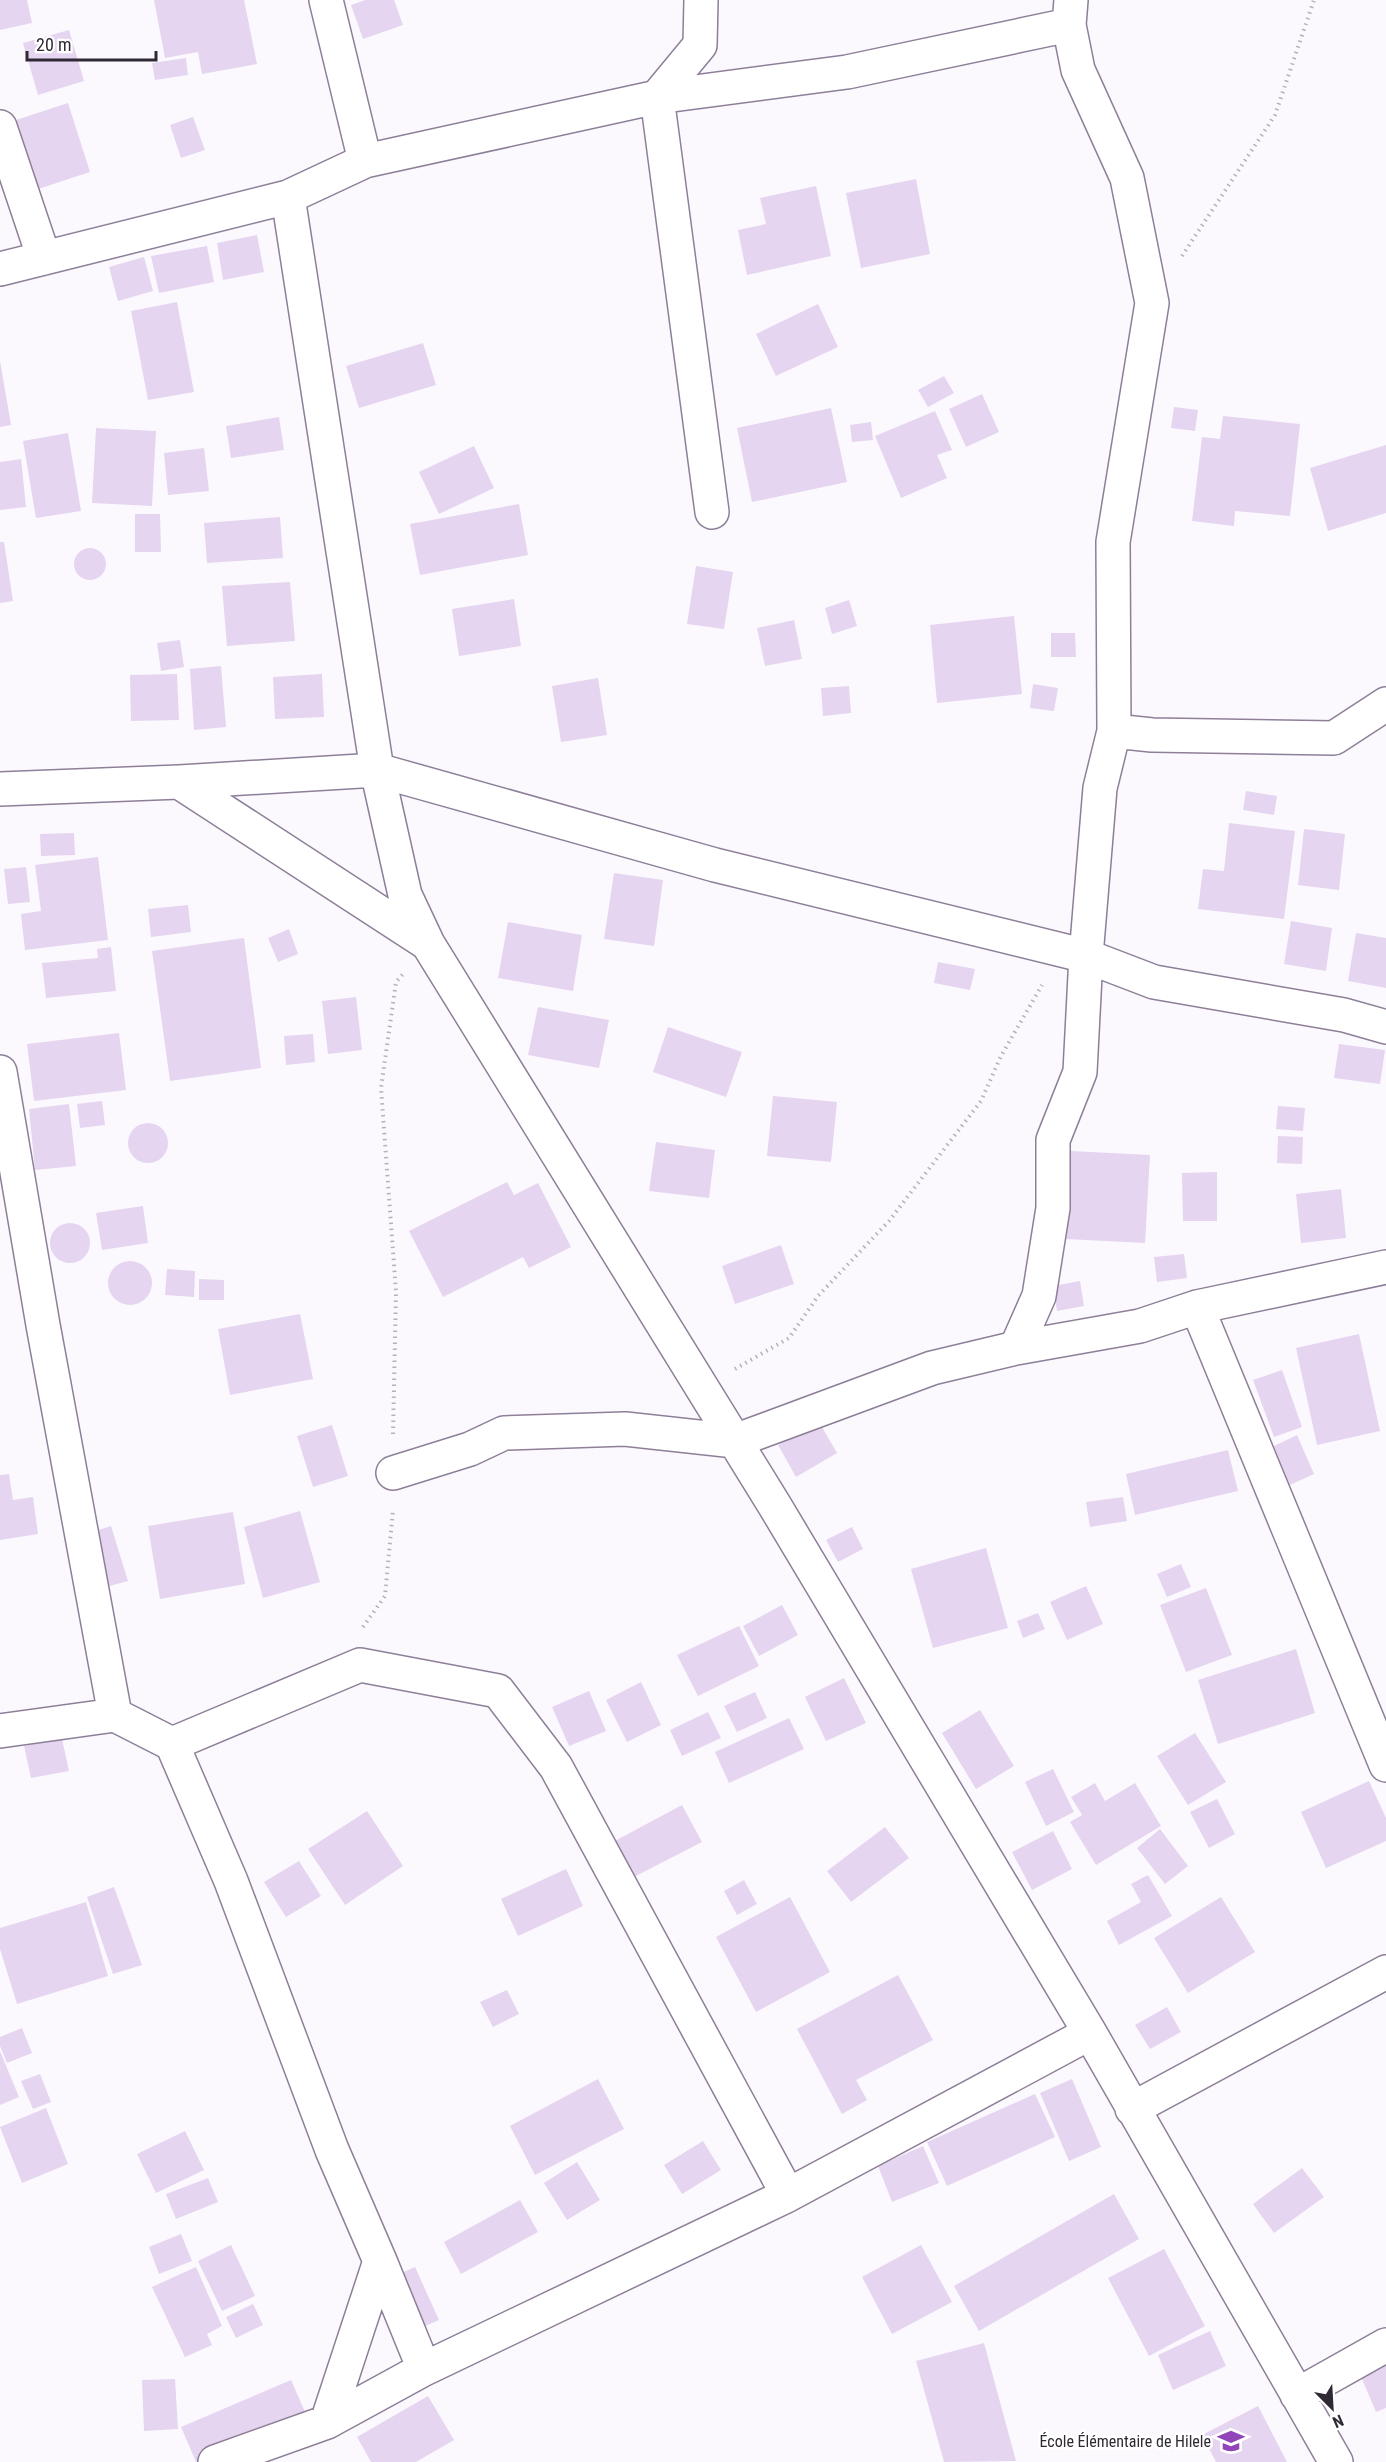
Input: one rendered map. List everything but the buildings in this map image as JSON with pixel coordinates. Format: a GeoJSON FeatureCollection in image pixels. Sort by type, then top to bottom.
{"type":"FeatureCollection","features":[{"type":"Feature","properties":{"kind":"street"},"geometry":{"type":"LineString","coordinates":[[326,0],[365,161]]}},
{"type":"Feature","properties":{"kind":"street"},"geometry":{"type":"LineString","coordinates":[[701,0],[700,45],[657,97],[712,513]]}},
{"type":"Feature","properties":{"kind":"street"},"geometry":{"type":"LineString","coordinates":[[0,269],[288,197],[365,161],[657,97],[847,72],[1070,12],[1078,70],[1127,178],[1152,303],[1113,542],[1114,731],[1100,788],[1074,953],[1080,1072],[1053,1140],[1053,1208],[1039,1296],[1016,1348]]}},
{"type":"Feature","properties":{"kind":"street"},"geometry":{"type":"LineString","coordinates":[[0,127],[44,258]]}},
{"type":"Feature","properties":{"kind":"street"},"geometry":{"type":"LineString","coordinates":[[288,197],[377,770],[405,895],[428,944],[735,1441],[1089,2033],[1336,2462]]}},
{"type":"Feature","properties":{"kind":"street"},"geometry":{"type":"LineString","coordinates":[[1114,731],[1152,735],[1334,738],[1386,704]]}},
{"type":"Feature","properties":{"kind":"street"},"geometry":{"type":"LineString","coordinates":[[0,789],[179,782],[377,770],[715,865],[1074,953],[1154,982],[1344,1015],[1386,1027]]}},
{"type":"Feature","properties":{"kind":"street"},"geometry":{"type":"LineString","coordinates":[[179,782],[428,944]]}},
{"type":"Feature","properties":{"kind":"street"},"geometry":{"type":"LineString","coordinates":[[0,1072],[41,1314],[115,1715]]}},
{"type":"Feature","properties":{"kind":"street"},"geometry":{"type":"LineString","coordinates":[[393,1473],[470,1449],[504,1433],[626,1429],[735,1441],[932,1368],[1016,1348],[1140,1326],[1197,1307],[1386,1267]]}},
{"type":"Feature","properties":{"kind":"street"},"geometry":{"type":"LineString","coordinates":[[1197,1307],[1386,1765]]}},
{"type":"Feature","properties":{"kind":"street"},"geometry":{"type":"LineString","coordinates":[[172,1744],[360,1665],[498,1691],[556,1767],[788,2195]]}},
{"type":"Feature","properties":{"kind":"street"},"geometry":{"type":"LineString","coordinates":[[0,1731],[115,1715],[172,1744],[231,1881],[332,2150],[424,2369]]}},
{"type":"Feature","properties":{"kind":"street"},"geometry":{"type":"LineString","coordinates":[[1132,2109],[1386,1972]]}},
{"type":"Feature","properties":{"kind":"street"},"geometry":{"type":"LineString","coordinates":[[215,2462],[327,2422],[424,2369],[788,2195],[1089,2033]]}},
{"type":"Feature","properties":{"kind":"street"},"geometry":{"type":"LineString","coordinates":[[327,2422],[380,2261]]}},
{"type":"Feature","properties":{"kind":"street"},"geometry":{"type":"LineString","coordinates":[[1298,2395],[1386,2345]]}},
{"type":"Feature","properties":{"kind":"path"},"geometry":{"type":"LineString","coordinates":[[1152,303],[1275,115],[1314,0]]}},
{"type":"Feature","properties":{"kind":"path"},"geometry":{"type":"LineString","coordinates":[[326,1680],[385,1596],[393,1517],[396,1292],[381,1088],[396,982],[428,944]]}},
{"type":"Feature","properties":{"kind":"path"},"geometry":{"type":"LineString","coordinates":[[702,1387],[789,1338],[818,1296],[889,1221],[981,1101],[1001,1056],[1074,953]]}},
{"type":"Feature","properties":{"kind":"place","name":"École Élémentaire de Hilele"},"geometry":{"type":"Point","coordinates":[1231,2441]}}]}
